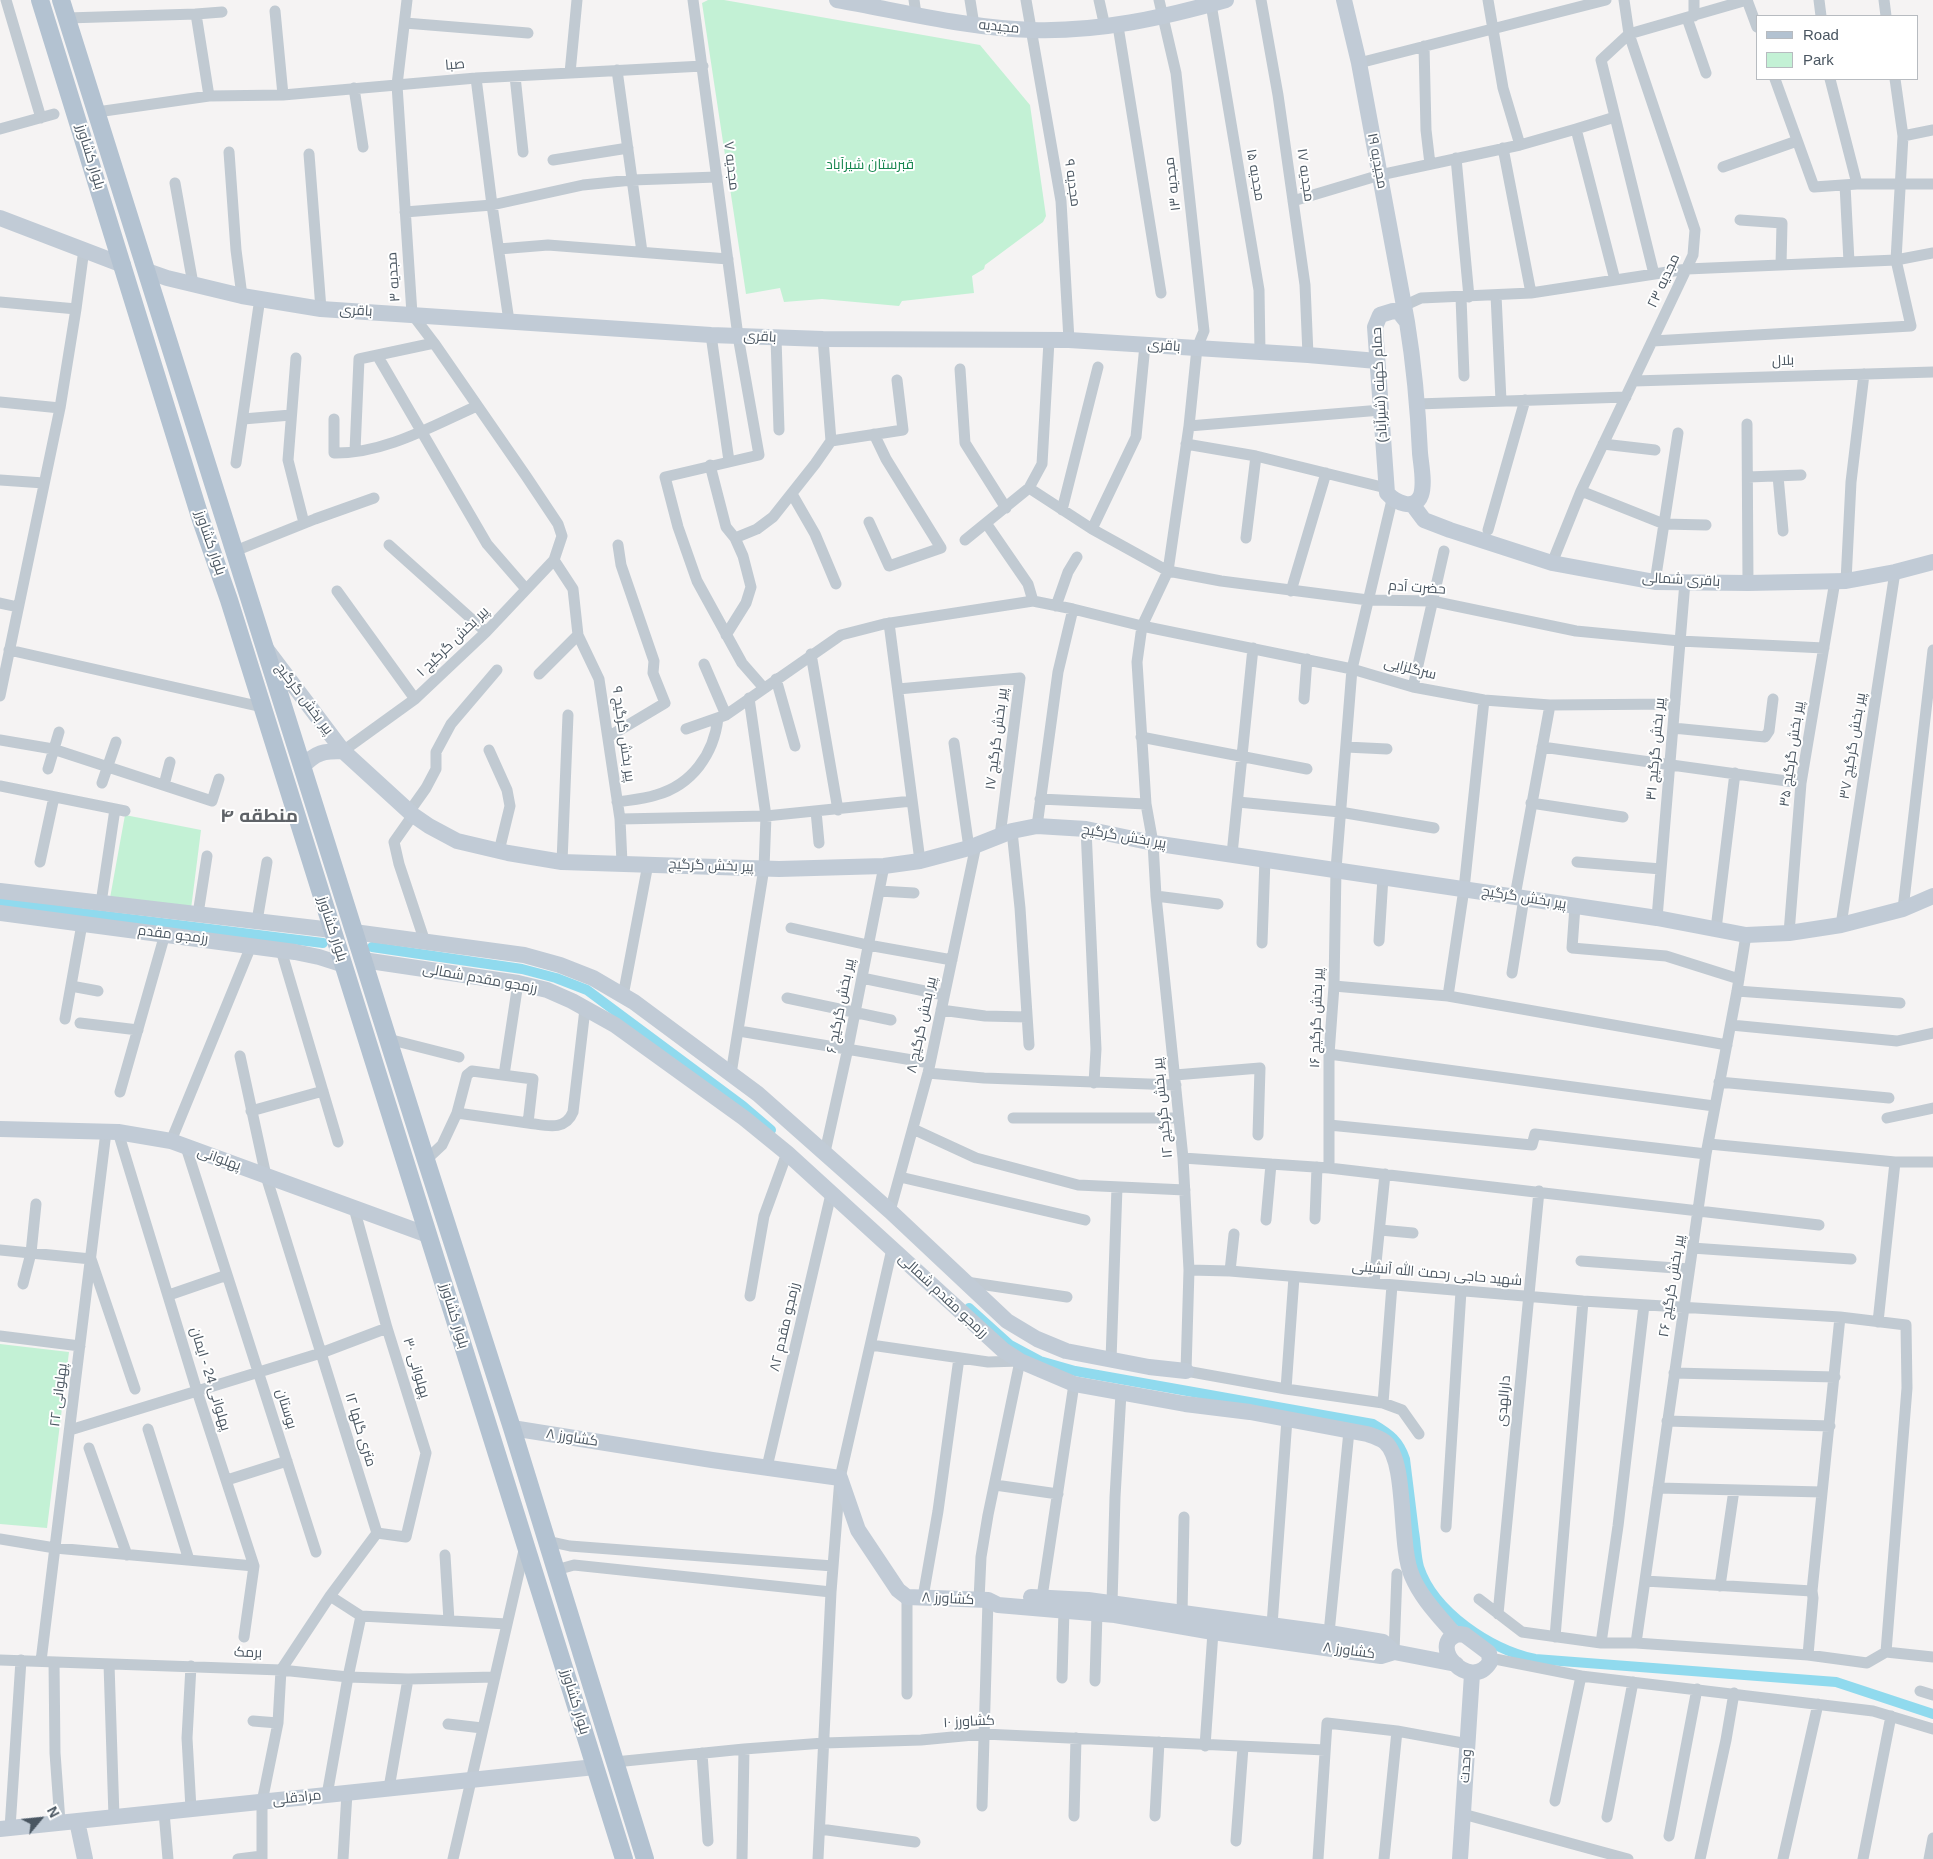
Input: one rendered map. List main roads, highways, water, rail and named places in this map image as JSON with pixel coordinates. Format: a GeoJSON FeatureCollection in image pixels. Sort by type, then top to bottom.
{"type":"FeatureCollection","features":[{"type":"Feature","properties":{"kind":"main road","name":"بلوار کشاورز"},"geometry":{"type":"LineString","coordinates":[[40,0],[201,520],[344,965],[624,1859]]}},
{"type":"Feature","properties":{"kind":"main road"},"geometry":{"type":"LineString","coordinates":[[47,0],[75,90],[73,105]]}},
{"type":"Feature","properties":{"kind":"main road"},"geometry":{"type":"LineString","coordinates":[[54,0],[81,88],[95,105]]}},
{"type":"Feature","properties":{"kind":"main road","name":"بلوار کشاورز"},"geometry":{"type":"LineString","coordinates":[[62,0],[302,767],[512,1428],[645,1859]]}},
{"type":"Feature","properties":{"kind":"main road"},"geometry":{"type":"LineString","coordinates":[[368,1045],[388,1039]]}},
{"type":"Feature","properties":{"kind":"waterway"},"geometry":{"type":"LineString","coordinates":[[0,903],[323,943]]}},
{"type":"Feature","properties":{"kind":"waterway"},"geometry":{"type":"LineString","coordinates":[[372,947],[522,969],[556,978],[587,990],[743,1106],[771,1130]]}},
{"type":"Feature","properties":{"kind":"waterway"},"geometry":{"type":"LineString","coordinates":[[969,1308],[1010,1345],[1040,1361],[1075,1371],[1373,1424],[1389,1435],[1403,1453],[1417,1558],[1426,1583],[1450,1613],[1482,1637],[1500,1647],[1535,1659],[1836,1682],[1933,1714]]}},
{"type":"Feature","properties":{"kind":"district","name":"منطقه ۴"},"geometry":{"type":"Point","coordinates":[259,817]}},
{"type":"Feature","properties":{"kind":"park label","name":"قبرستان شیرآباد"},"geometry":{"type":"Point","coordinates":[870,165]}}]}
